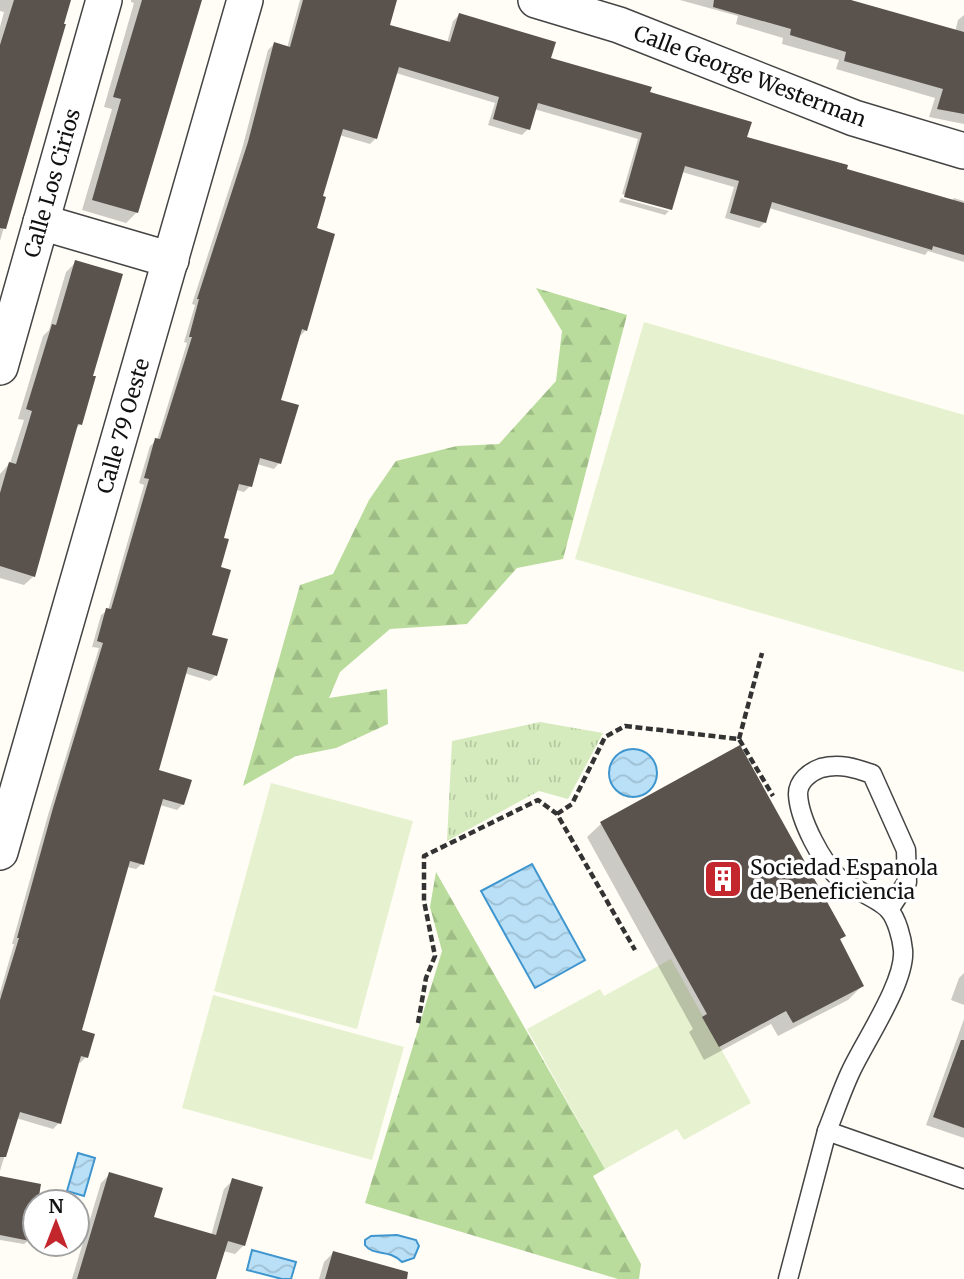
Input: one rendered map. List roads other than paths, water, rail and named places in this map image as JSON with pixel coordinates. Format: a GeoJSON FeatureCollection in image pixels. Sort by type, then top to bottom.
{"type":"FeatureCollection","features":[{"type":"Feature","properties":{"kind":"street","name":"Calle Los Cirios"},"geometry":{"type":"LineString","coordinates":[[0,367],[104,0]]}},
{"type":"Feature","properties":{"kind":"street","name":"Calle 79 Oeste"},"geometry":{"type":"LineString","coordinates":[[0,852],[245,0]]}},
{"type":"Feature","properties":{"kind":"street","name":"Calle George Westerman"},"geometry":{"type":"LineString","coordinates":[[536,0],[619,25],[853,118],[964,151]]}},
{"type":"Feature","properties":{"kind":"street"},"geometry":{"type":"LineString","coordinates":[[41,222],[171,260]]}},
{"type":"Feature","properties":{"kind":"lane"},"geometry":{"type":"LineString","coordinates":[[788,1279],[827,1130],[850,1073],[898,980],[904,952],[899,931],[889,910],[841,879],[825,862],[804,819],[798,792],[803,779],[813,771],[833,765],[853,767],[872,774],[906,850],[907,881],[889,910]]}},
{"type":"Feature","properties":{"kind":"lane"},"geometry":{"type":"LineString","coordinates":[[827,1130],[964,1179]]}},
{"type":"Feature","properties":{"kind":"water"},"geometry":{"type":"Polygon","coordinates":[[[633,749],[642,750],[650,756],[656,764],[656,782],[650,790],[642,796],[633,797],[624,796],[616,790],[610,782],[609,773],[610,764],[616,756],[624,750],[633,749]]]}},
{"type":"Feature","properties":{"kind":"water"},"geometry":{"type":"Polygon","coordinates":[[[532,864],[585,960],[535,988],[481,891],[532,864]]]}},
{"type":"Feature","properties":{"kind":"water"},"geometry":{"type":"Polygon","coordinates":[[[78,1153],[95,1158],[86,1188],[68,1188],[78,1153]]]}},
{"type":"Feature","properties":{"kind":"water"},"geometry":{"type":"Polygon","coordinates":[[[397,1235],[416,1240],[419,1246],[414,1258],[402,1262],[392,1255],[373,1251],[365,1245],[365,1240],[371,1236],[397,1235]]]}},
{"type":"Feature","properties":{"kind":"water"},"geometry":{"type":"Polygon","coordinates":[[[252,1250],[296,1262],[291,1279],[247,1270],[252,1250]]]}},
{"type":"Feature","properties":{"kind":"place","name":"Sociedad Espanola de Beneficiencia"},"geometry":{"type":"Point","coordinates":[723,879]}}]}
